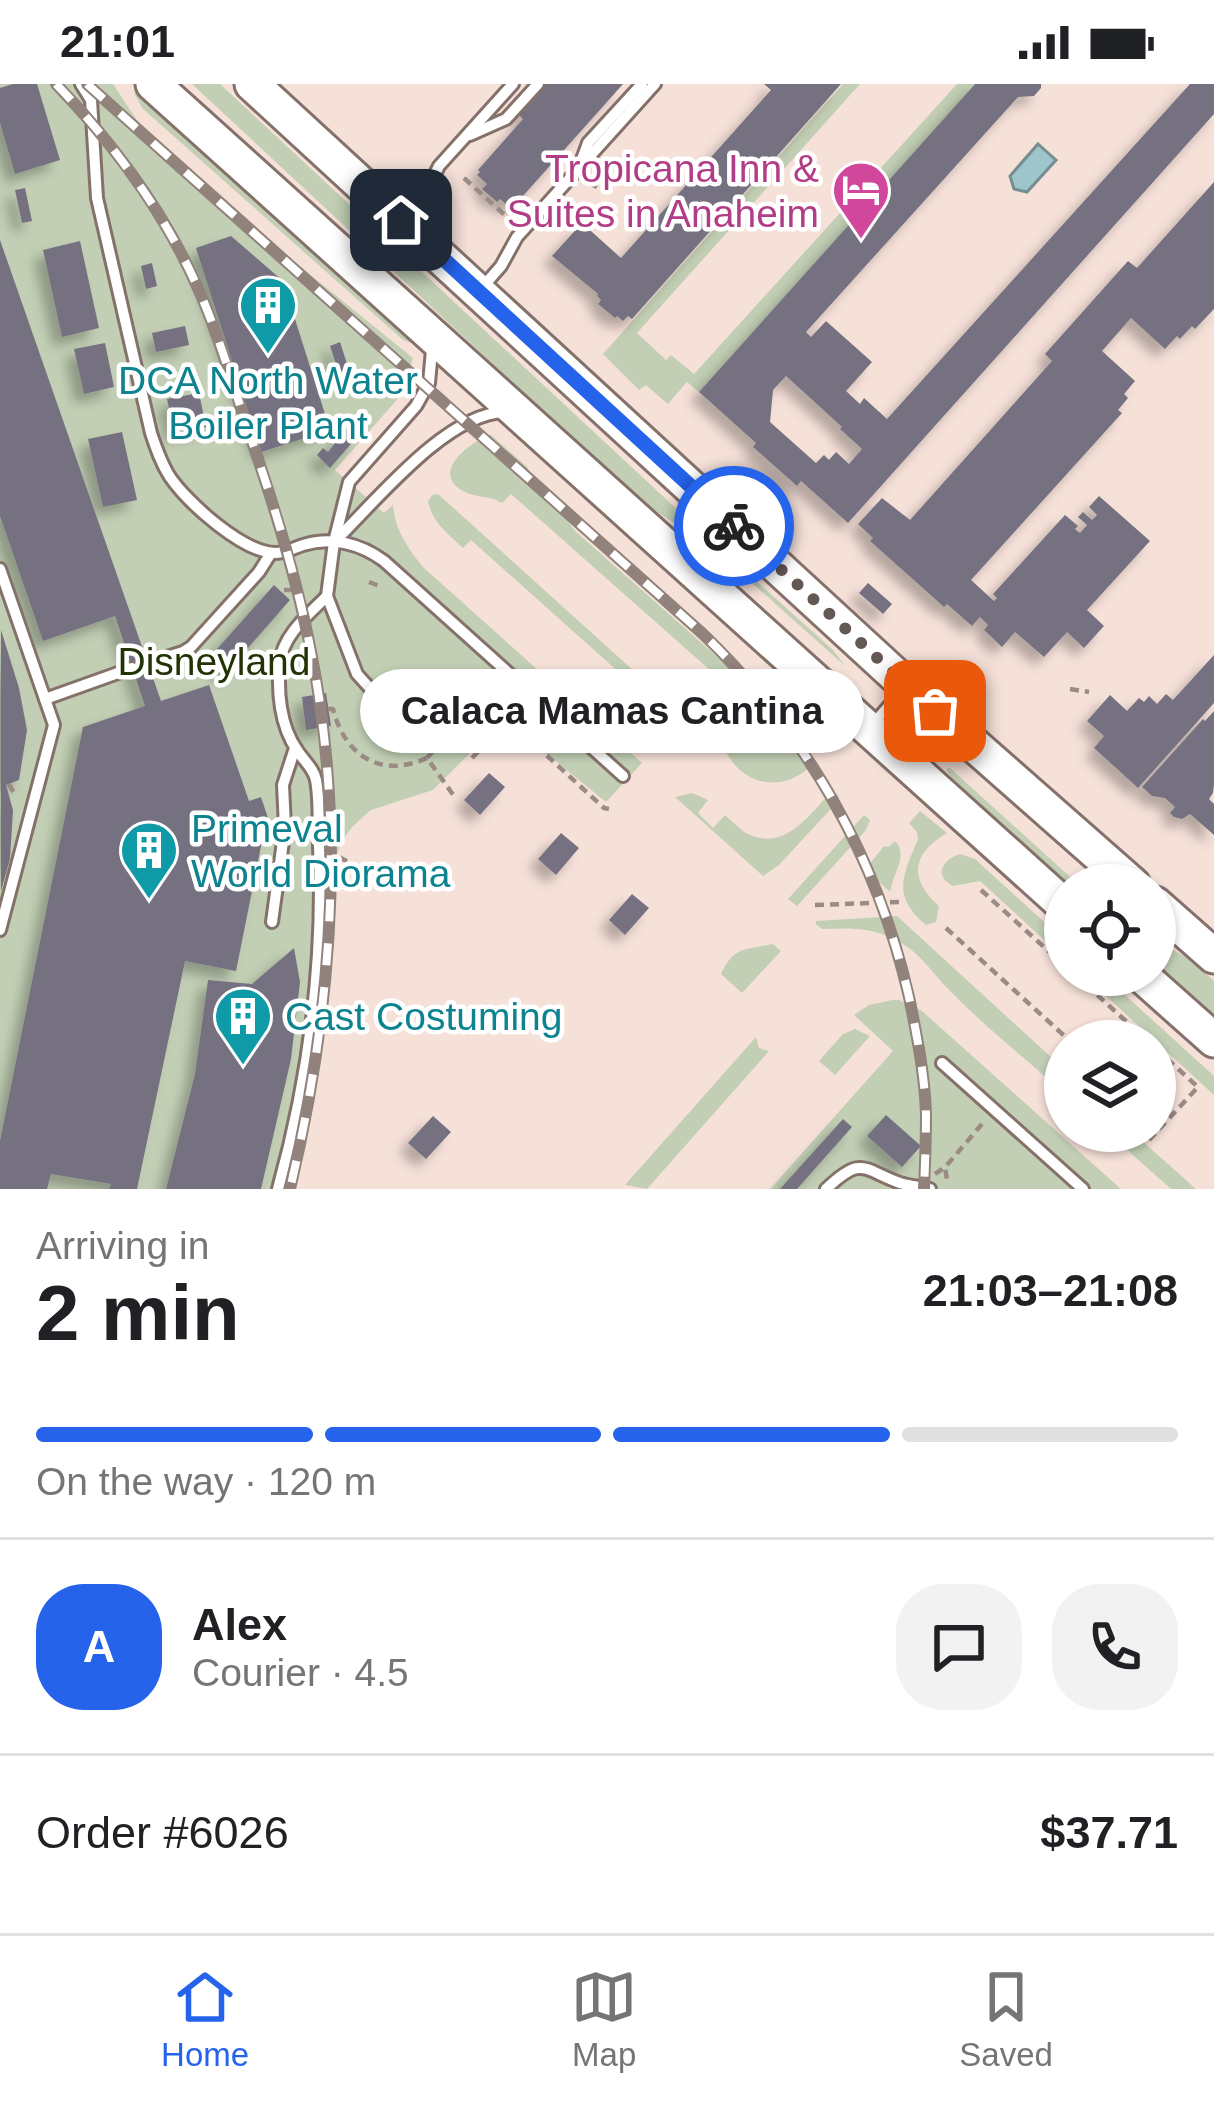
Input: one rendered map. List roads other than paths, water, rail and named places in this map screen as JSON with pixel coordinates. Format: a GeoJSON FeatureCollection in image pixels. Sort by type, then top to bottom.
{"type":"FeatureCollection","features":[{"type":"Feature","properties":{"kind":"main road"},"geometry":{"type":"LineString","coordinates":[[153,84],[1044,887]]}},
{"type":"Feature","properties":{"kind":"main road"},"geometry":{"type":"LineString","coordinates":[[252,84],[907,686],[1109,864]]}},
{"type":"Feature","properties":{"kind":"main road"},"geometry":{"type":"LineString","coordinates":[[1176,923],[1214,956]]}},
{"type":"Feature","properties":{"kind":"main road"},"geometry":{"type":"LineString","coordinates":[[1165,996],[1214,1040]]}},
{"type":"Feature","properties":{"kind":"lane"},"geometry":{"type":"LineString","coordinates":[[81,84],[91,100],[98,198],[152,433],[170,478],[198,508],[252,547],[271,554],[319,541],[366,548],[623,776]]}},
{"type":"Feature","properties":{"kind":"lane"},"geometry":{"type":"LineString","coordinates":[[401,220],[425,194],[439,166],[513,84]]}},
{"type":"Feature","properties":{"kind":"lane"},"geometry":{"type":"LineString","coordinates":[[466,136],[506,119],[538,84]]}},
{"type":"Feature","properties":{"kind":"lane"},"geometry":{"type":"LineString","coordinates":[[581,176],[588,143],[641,84]]}},
{"type":"Feature","properties":{"kind":"lane"},"geometry":{"type":"LineString","coordinates":[[478,292],[518,237],[581,176],[655,84]]}},
{"type":"Feature","properties":{"kind":"lane"},"geometry":{"type":"LineString","coordinates":[[396,717],[358,674],[326,596],[349,482],[416,406],[429,383],[434,353],[425,330]]}},
{"type":"Feature","properties":{"kind":"lane"},"geometry":{"type":"LineString","coordinates":[[334,542],[448,434],[483,415],[506,412],[519,416]]}},
{"type":"Feature","properties":{"kind":"lane"},"geometry":{"type":"LineString","coordinates":[[148,663],[190,647],[271,554]]}},
{"type":"Feature","properties":{"kind":"lane"},"geometry":{"type":"LineString","coordinates":[[0,569],[54,725],[0,930]]}},
{"type":"Feature","properties":{"kind":"lane"},"geometry":{"type":"LineString","coordinates":[[278,1189],[303,1079],[321,890],[316,775],[285,728],[280,666],[292,633],[326,596]]}},
{"type":"Feature","properties":{"kind":"lane"},"geometry":{"type":"LineString","coordinates":[[44,699],[132,668]]}},
{"type":"Feature","properties":{"kind":"lane"},"geometry":{"type":"LineString","coordinates":[[868,730],[907,686]]}},
{"type":"Feature","properties":{"kind":"lane"},"geometry":{"type":"LineString","coordinates":[[899,757],[935,711]]}},
{"type":"Feature","properties":{"kind":"lane"},"geometry":{"type":"LineString","coordinates":[[272,922],[285,826],[283,785],[295,748]]}},
{"type":"Feature","properties":{"kind":"lane"},"geometry":{"type":"LineString","coordinates":[[942,1063],[1083,1189]]}},
{"type":"Feature","properties":{"kind":"lane"},"geometry":{"type":"LineString","coordinates":[[826,1189],[846,1172],[862,1167],[901,1184],[930,1189]]}},
{"type":"Feature","properties":{"kind":"water"},"geometry":{"type":"Polygon","coordinates":[[[1038,144],[1056,160],[1027,192],[1014,189],[1010,176],[1038,144]]]}},
{"type":"Feature","properties":{"kind":"railway"},"geometry":{"type":"LineString","coordinates":[[56,84],[137,182],[172,236],[200,293],[274,508],[306,627],[322,723],[331,857],[316,1058],[290,1189]]}},
{"type":"Feature","properties":{"kind":"railway"},"geometry":{"type":"LineString","coordinates":[[87,84],[703,634],[775,713],[833,800],[878,895],[895,945],[924,1086],[924,1189]]}},
{"type":"Feature","properties":{"kind":"place","name":"Tropicana Inn & Suites in Anaheim"},"geometry":{"type":"Point","coordinates":[861,241]}},
{"type":"Feature","properties":{"kind":"place","name":"DCA North Water Boiler Plant"},"geometry":{"type":"Point","coordinates":[268,356]}},
{"type":"Feature","properties":{"kind":"place","name":"Calaca Mamas Cantina"},"geometry":{"type":"Point","coordinates":[935,711]}},
{"type":"Feature","properties":{"kind":"place","name":"Primeval World Diorama"},"geometry":{"type":"Point","coordinates":[149,901]}},
{"type":"Feature","properties":{"kind":"place","name":"Cast Costuming"},"geometry":{"type":"Point","coordinates":[243,1067]}},
{"type":"Feature","properties":{"kind":"park label","name":"Disneyland"},"geometry":{"type":"Point","coordinates":[214,661]}}]}
